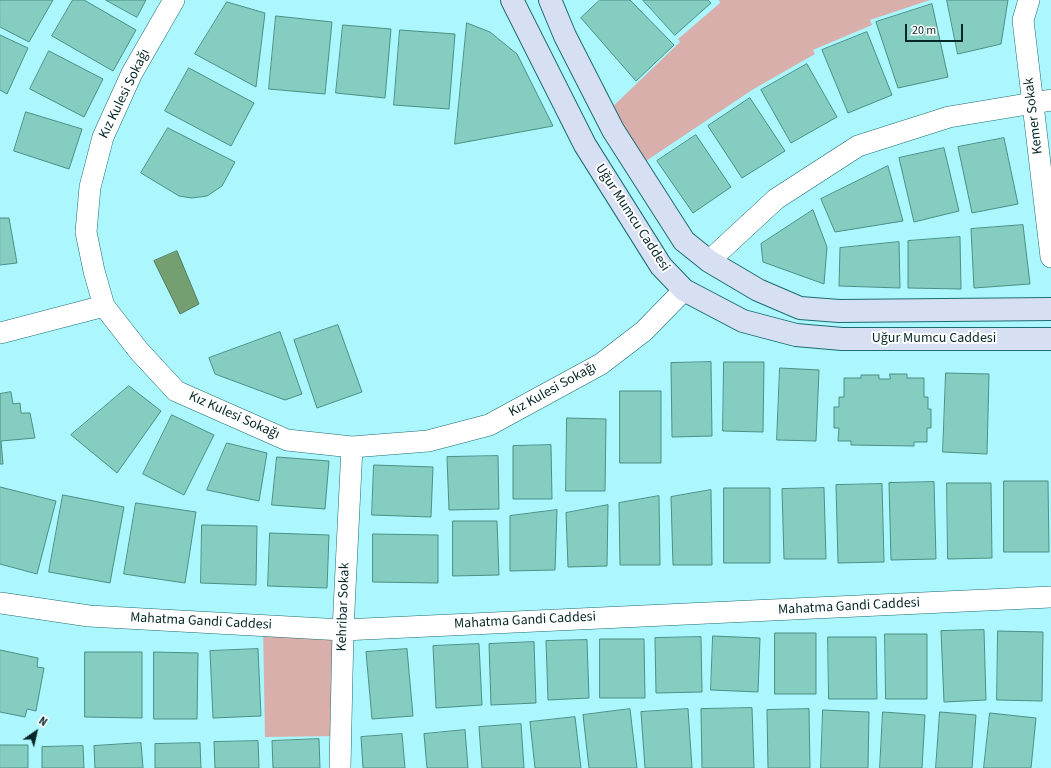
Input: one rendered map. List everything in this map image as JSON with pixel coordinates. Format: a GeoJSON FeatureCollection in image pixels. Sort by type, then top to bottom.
{"type":"FeatureCollection","features":[{"type":"Feature","properties":{"kind":"main road","name":"Uğur Mumcu Caddesi"},"geometry":{"type":"LineString","coordinates":[[512,0],[585,145],[661,266],[684,290],[743,320],[796,335],[842,339],[1051,339]]}},
{"type":"Feature","properties":{"kind":"main road","name":"Uğur Mumcu Caddesi"},"geometry":{"type":"LineString","coordinates":[[550,0],[565,36],[613,130],[684,241],[709,261],[758,290],[800,308],[839,311],[1051,309]]}},
{"type":"Feature","properties":{"kind":"street","name":"Kız Kulesi Sokağı"},"geometry":{"type":"LineString","coordinates":[[174,0],[132,73],[102,137],[90,187],[86,232],[94,271],[104,306],[139,351],[176,391],[287,440],[352,447],[428,441],[489,425],[601,364],[644,331],[684,290]]}},
{"type":"Feature","properties":{"kind":"street","name":"Kemer Sokak"},"geometry":{"type":"LineString","coordinates":[[1030,0],[1023,20],[1041,101],[1051,257]]}},
{"type":"Feature","properties":{"kind":"street"},"geometry":{"type":"LineString","coordinates":[[709,261],[776,199],[858,146],[949,117],[1041,101]]}},
{"type":"Feature","properties":{"kind":"street"},"geometry":{"type":"LineString","coordinates":[[0,333],[104,306]]}},
{"type":"Feature","properties":{"kind":"street","name":"Kehribar Sokak"},"geometry":{"type":"LineString","coordinates":[[340,768],[343,630],[352,447]]}},
{"type":"Feature","properties":{"kind":"street","name":"Mahatma Gandi Caddesi"},"geometry":{"type":"LineString","coordinates":[[0,603],[89,616],[343,630],[1051,597]]}},
{"type":"Feature","properties":{"kind":"shaded area"},"geometry":{"type":"Polygon","coordinates":[[[719,0],[930,0],[870,20],[872,25],[813,50],[815,54],[752,90],[637,167],[605,114],[680,42],[678,39],[720,3],[719,0]]]}},
{"type":"Feature","properties":{"kind":"shaded area"},"geometry":{"type":"Polygon","coordinates":[[[177,251],[199,304],[180,314],[154,261],[177,251]]]}},
{"type":"Feature","properties":{"kind":"shaded area"},"geometry":{"type":"Polygon","coordinates":[[[263,626],[343,630],[340,736],[265,737],[263,626]]]}},
{"type":"Feature","properties":{"kind":"building"},"geometry":{"type":"Polygon","coordinates":[[[0,0],[53,0],[29,42],[0,27],[0,0]]]}},
{"type":"Feature","properties":{"kind":"building"},"geometry":{"type":"Polygon","coordinates":[[[73,0],[84,0],[136,30],[113,71],[52,36],[73,0]]]}},
{"type":"Feature","properties":{"kind":"building"},"geometry":{"type":"Polygon","coordinates":[[[106,0],[146,0],[137,17],[106,0]]]}},
{"type":"Feature","properties":{"kind":"building"},"geometry":{"type":"Polygon","coordinates":[[[600,0],[630,0],[674,45],[636,81],[581,18],[600,0]]]}},
{"type":"Feature","properties":{"kind":"building"},"geometry":{"type":"Polygon","coordinates":[[[643,0],[708,0],[711,3],[675,35],[643,0]]]}},
{"type":"Feature","properties":{"kind":"building"},"geometry":{"type":"Polygon","coordinates":[[[947,0],[1008,0],[1001,44],[958,54],[947,0]]]}},
{"type":"Feature","properties":{"kind":"building"},"geometry":{"type":"Polygon","coordinates":[[[227,2],[265,13],[256,87],[195,54],[227,2]]]}},
{"type":"Feature","properties":{"kind":"building"},"geometry":{"type":"Polygon","coordinates":[[[932,4],[948,77],[898,88],[876,22],[932,4]]]}},
{"type":"Feature","properties":{"kind":"building"},"geometry":{"type":"Polygon","coordinates":[[[276,16],[332,22],[325,94],[269,89],[276,16]]]}},
{"type":"Feature","properties":{"kind":"building"},"geometry":{"type":"Polygon","coordinates":[[[467,23],[490,32],[517,54],[553,126],[455,144],[467,23]]]}},
{"type":"Feature","properties":{"kind":"building"},"geometry":{"type":"Polygon","coordinates":[[[343,25],[391,29],[385,98],[336,93],[343,25]]]}},
{"type":"Feature","properties":{"kind":"building"},"geometry":{"type":"Polygon","coordinates":[[[400,30],[455,34],[449,109],[394,105],[400,30]]]}},
{"type":"Feature","properties":{"kind":"building"},"geometry":{"type":"Polygon","coordinates":[[[867,32],[892,95],[848,113],[822,50],[867,32]]]}},
{"type":"Feature","properties":{"kind":"building"},"geometry":{"type":"Polygon","coordinates":[[[0,35],[28,48],[7,94],[0,90],[0,35]]]}},
{"type":"Feature","properties":{"kind":"building"},"geometry":{"type":"Polygon","coordinates":[[[49,51],[103,79],[84,117],[30,89],[49,51]]]}},
{"type":"Feature","properties":{"kind":"building"},"geometry":{"type":"Polygon","coordinates":[[[807,64],[837,117],[791,143],[761,90],[807,64]]]}},
{"type":"Feature","properties":{"kind":"building"},"geometry":{"type":"Polygon","coordinates":[[[189,68],[254,103],[231,146],[165,111],[189,68]]]}},
{"type":"Feature","properties":{"kind":"building"},"geometry":{"type":"Polygon","coordinates":[[[750,98],[785,151],[742,178],[708,126],[750,98]]]}},
{"type":"Feature","properties":{"kind":"building"},"geometry":{"type":"Polygon","coordinates":[[[26,112],[82,129],[69,169],[14,151],[26,112]]]}},
{"type":"Feature","properties":{"kind":"building"},"geometry":{"type":"Polygon","coordinates":[[[168,128],[235,162],[222,186],[207,196],[192,198],[179,196],[141,173],[168,128]]]}},
{"type":"Feature","properties":{"kind":"building"},"geometry":{"type":"Polygon","coordinates":[[[696,135],[731,187],[693,213],[657,161],[696,135]]]}},
{"type":"Feature","properties":{"kind":"building"},"geometry":{"type":"Polygon","coordinates":[[[1004,138],[1018,204],[972,213],[958,147],[1004,138]]]}},
{"type":"Feature","properties":{"kind":"building"},"geometry":{"type":"Polygon","coordinates":[[[944,148],[959,211],[914,222],[899,158],[944,148]]]}},
{"type":"Feature","properties":{"kind":"building"},"geometry":{"type":"Polygon","coordinates":[[[888,166],[903,221],[835,232],[821,199],[888,166]]]}},
{"type":"Feature","properties":{"kind":"building"},"geometry":{"type":"Polygon","coordinates":[[[813,210],[827,247],[824,284],[763,262],[761,244],[813,210]]]}},
{"type":"Feature","properties":{"kind":"building"},"geometry":{"type":"Polygon","coordinates":[[[0,218],[9,218],[17,263],[0,265],[0,218]]]}},
{"type":"Feature","properties":{"kind":"building"},"geometry":{"type":"Polygon","coordinates":[[[1023,225],[1030,284],[974,288],[971,229],[1023,225]]]}},
{"type":"Feature","properties":{"kind":"building"},"geometry":{"type":"Polygon","coordinates":[[[960,237],[961,289],[908,288],[908,241],[960,237]]]}},
{"type":"Feature","properties":{"kind":"building"},"geometry":{"type":"Polygon","coordinates":[[[899,242],[900,288],[839,286],[840,248],[899,242]]]}},
{"type":"Feature","properties":{"kind":"building"},"geometry":{"type":"Polygon","coordinates":[[[338,325],[362,392],[317,408],[294,340],[338,325]]]}},
{"type":"Feature","properties":{"kind":"building"},"geometry":{"type":"Polygon","coordinates":[[[280,332],[302,394],[285,400],[215,374],[209,358],[280,332]]]}},
{"type":"Feature","properties":{"kind":"building"},"geometry":{"type":"Polygon","coordinates":[[[711,362],[712,436],[672,437],[671,363],[711,362]]]}},
{"type":"Feature","properties":{"kind":"building"},"geometry":{"type":"Polygon","coordinates":[[[724,362],[764,362],[763,432],[723,431],[724,362]]]}},
{"type":"Feature","properties":{"kind":"building"},"geometry":{"type":"Polygon","coordinates":[[[780,368],[819,370],[816,441],[777,440],[780,368]]]}},
{"type":"Feature","properties":{"kind":"building"},"geometry":{"type":"Polygon","coordinates":[[[946,373],[989,374],[987,454],[943,452],[946,373]]]}},
{"type":"Feature","properties":{"kind":"building"},"geometry":{"type":"Polygon","coordinates":[[[890,374],[907,374],[907,378],[924,378],[924,397],[928,397],[928,409],[931,409],[931,428],[927,428],[927,442],[914,442],[914,446],[851,445],[851,441],[838,441],[839,428],[834,428],[834,407],[839,407],[839,397],[844,397],[844,378],[861,378],[861,375],[879,375],[879,379],[890,379],[890,374]]]}},
{"type":"Feature","properties":{"kind":"building"},"geometry":{"type":"Polygon","coordinates":[[[129,386],[161,411],[117,473],[71,435],[129,386]]]}},
{"type":"Feature","properties":{"kind":"building"},"geometry":{"type":"Polygon","coordinates":[[[620,391],[661,391],[661,463],[620,463],[620,391]]]}},
{"type":"Feature","properties":{"kind":"building"},"geometry":{"type":"Polygon","coordinates":[[[11,392],[13,404],[20,403],[21,413],[30,413],[35,438],[1,441],[3,464],[0,464],[0,394],[11,392]]]}},
{"type":"Feature","properties":{"kind":"building"},"geometry":{"type":"Polygon","coordinates":[[[172,415],[214,435],[184,495],[143,474],[172,415]]]}},
{"type":"Feature","properties":{"kind":"building"},"geometry":{"type":"Polygon","coordinates":[[[567,418],[606,419],[605,491],[566,491],[567,418]]]}},
{"type":"Feature","properties":{"kind":"building"},"geometry":{"type":"Polygon","coordinates":[[[227,443],[267,453],[259,501],[207,490],[227,443]]]}},
{"type":"Feature","properties":{"kind":"building"},"geometry":{"type":"Polygon","coordinates":[[[551,445],[552,499],[513,499],[513,446],[551,445]]]}},
{"type":"Feature","properties":{"kind":"building"},"geometry":{"type":"Polygon","coordinates":[[[498,456],[499,509],[449,510],[447,457],[498,456]]]}},
{"type":"Feature","properties":{"kind":"building"},"geometry":{"type":"Polygon","coordinates":[[[277,457],[329,461],[325,509],[272,505],[277,457]]]}},
{"type":"Feature","properties":{"kind":"building"},"geometry":{"type":"Polygon","coordinates":[[[374,465],[433,467],[431,517],[372,515],[374,465]]]}},
{"type":"Feature","properties":{"kind":"building"},"geometry":{"type":"Polygon","coordinates":[[[1004,481],[1048,481],[1049,552],[1004,552],[1004,481]]]}},
{"type":"Feature","properties":{"kind":"building"},"geometry":{"type":"Polygon","coordinates":[[[934,482],[936,559],[891,560],[889,483],[934,482]]]}},
{"type":"Feature","properties":{"kind":"building"},"geometry":{"type":"Polygon","coordinates":[[[947,483],[991,483],[992,558],[948,559],[947,483]]]}},
{"type":"Feature","properties":{"kind":"building"},"geometry":{"type":"Polygon","coordinates":[[[882,484],[884,562],[838,563],[836,485],[882,484]]]}},
{"type":"Feature","properties":{"kind":"building"},"geometry":{"type":"Polygon","coordinates":[[[0,487],[56,501],[37,574],[0,564],[0,487]]]}},
{"type":"Feature","properties":{"kind":"building"},"geometry":{"type":"Polygon","coordinates":[[[724,488],[770,488],[770,563],[724,563],[724,488]]]}},
{"type":"Feature","properties":{"kind":"building"},"geometry":{"type":"Polygon","coordinates":[[[824,488],[826,559],[784,559],[782,489],[824,488]]]}},
{"type":"Feature","properties":{"kind":"building"},"geometry":{"type":"Polygon","coordinates":[[[711,490],[712,565],[673,565],[671,497],[711,490]]]}},
{"type":"Feature","properties":{"kind":"building"},"geometry":{"type":"Polygon","coordinates":[[[63,495],[124,507],[110,583],[49,572],[63,495]]]}},
{"type":"Feature","properties":{"kind":"building"},"geometry":{"type":"Polygon","coordinates":[[[659,496],[660,565],[620,565],[619,503],[659,496]]]}},
{"type":"Feature","properties":{"kind":"building"},"geometry":{"type":"Polygon","coordinates":[[[136,503],[196,512],[185,583],[124,574],[136,503]]]}},
{"type":"Feature","properties":{"kind":"building"},"geometry":{"type":"Polygon","coordinates":[[[608,505],[607,566],[568,567],[566,513],[608,505]]]}},
{"type":"Feature","properties":{"kind":"building"},"geometry":{"type":"Polygon","coordinates":[[[557,510],[555,570],[510,571],[510,516],[557,510]]]}},
{"type":"Feature","properties":{"kind":"building"},"geometry":{"type":"Polygon","coordinates":[[[453,521],[497,521],[499,575],[453,576],[453,521]]]}},
{"type":"Feature","properties":{"kind":"building"},"geometry":{"type":"Polygon","coordinates":[[[202,525],[257,526],[256,585],[201,583],[202,525]]]}},
{"type":"Feature","properties":{"kind":"building"},"geometry":{"type":"Polygon","coordinates":[[[270,533],[329,535],[327,588],[268,586],[270,533]]]}},
{"type":"Feature","properties":{"kind":"building"},"geometry":{"type":"Polygon","coordinates":[[[373,534],[438,535],[438,583],[373,582],[373,534]]]}},
{"type":"Feature","properties":{"kind":"building"},"geometry":{"type":"Polygon","coordinates":[[[984,630],[986,700],[944,702],[941,631],[984,630]]]}},
{"type":"Feature","properties":{"kind":"building"},"geometry":{"type":"Polygon","coordinates":[[[998,631],[1043,632],[1042,701],[997,700],[998,631]]]}},
{"type":"Feature","properties":{"kind":"building"},"geometry":{"type":"Polygon","coordinates":[[[775,633],[816,633],[816,694],[775,694],[775,633]]]}},
{"type":"Feature","properties":{"kind":"building"},"geometry":{"type":"Polygon","coordinates":[[[885,634],[927,634],[927,699],[886,699],[885,634]]]}},
{"type":"Feature","properties":{"kind":"building"},"geometry":{"type":"Polygon","coordinates":[[[713,636],[760,638],[758,692],[711,690],[713,636]]]}},
{"type":"Feature","properties":{"kind":"building"},"geometry":{"type":"Polygon","coordinates":[[[701,637],[702,692],[656,693],[655,638],[701,637]]]}},
{"type":"Feature","properties":{"kind":"building"},"geometry":{"type":"Polygon","coordinates":[[[828,637],[876,637],[877,699],[829,699],[828,637]]]}},
{"type":"Feature","properties":{"kind":"building"},"geometry":{"type":"Polygon","coordinates":[[[600,639],[644,639],[645,698],[600,698],[600,639]]]}},
{"type":"Feature","properties":{"kind":"building"},"geometry":{"type":"Polygon","coordinates":[[[587,640],[589,698],[548,700],[546,641],[587,640]]]}},
{"type":"Feature","properties":{"kind":"building"},"geometry":{"type":"Polygon","coordinates":[[[534,642],[536,703],[491,705],[489,644],[534,642]]]}},
{"type":"Feature","properties":{"kind":"building"},"geometry":{"type":"Polygon","coordinates":[[[479,644],[482,705],[436,708],[433,646],[479,644]]]}},
{"type":"Feature","properties":{"kind":"building"},"geometry":{"type":"Polygon","coordinates":[[[258,649],[261,716],[213,718],[210,651],[258,649]]]}},
{"type":"Feature","properties":{"kind":"building"},"geometry":{"type":"Polygon","coordinates":[[[407,649],[413,716],[372,719],[366,652],[407,649]]]}},
{"type":"Feature","properties":{"kind":"building"},"geometry":{"type":"Polygon","coordinates":[[[0,650],[38,658],[37,667],[44,668],[36,711],[27,709],[25,717],[0,712],[0,650]]]}},
{"type":"Feature","properties":{"kind":"building"},"geometry":{"type":"Polygon","coordinates":[[[85,652],[142,652],[142,718],[85,717],[85,652]]]}},
{"type":"Feature","properties":{"kind":"building"},"geometry":{"type":"Polygon","coordinates":[[[154,652],[198,653],[197,719],[154,719],[154,652]]]}},
{"type":"Feature","properties":{"kind":"building"},"geometry":{"type":"Polygon","coordinates":[[[752,708],[754,768],[702,768],[701,709],[752,708]]]}},
{"type":"Feature","properties":{"kind":"building"},"geometry":{"type":"Polygon","coordinates":[[[630,709],[637,768],[589,768],[583,715],[630,709]]]}},
{"type":"Feature","properties":{"kind":"building"},"geometry":{"type":"Polygon","coordinates":[[[688,709],[692,768],[645,768],[641,712],[688,709]]]}},
{"type":"Feature","properties":{"kind":"building"},"geometry":{"type":"Polygon","coordinates":[[[809,709],[810,768],[768,768],[767,710],[809,709]]]}},
{"type":"Feature","properties":{"kind":"building"},"geometry":{"type":"Polygon","coordinates":[[[823,710],[869,712],[868,768],[821,768],[823,710]]]}},
{"type":"Feature","properties":{"kind":"building"},"geometry":{"type":"Polygon","coordinates":[[[883,712],[925,715],[922,768],[880,768],[883,712]]]}},
{"type":"Feature","properties":{"kind":"building"},"geometry":{"type":"Polygon","coordinates":[[[940,712],[976,715],[972,768],[936,768],[940,712]]]}},
{"type":"Feature","properties":{"kind":"building"},"geometry":{"type":"Polygon","coordinates":[[[990,713],[1036,718],[1031,768],[984,768],[990,713]]]}},
{"type":"Feature","properties":{"kind":"building"},"geometry":{"type":"Polygon","coordinates":[[[575,717],[581,768],[535,768],[530,722],[575,717]]]}},
{"type":"Feature","properties":{"kind":"building"},"geometry":{"type":"Polygon","coordinates":[[[521,724],[524,768],[482,768],[479,727],[521,724]]]}},
{"type":"Feature","properties":{"kind":"building"},"geometry":{"type":"Polygon","coordinates":[[[465,730],[468,768],[427,768],[424,734],[465,730]]]}},
{"type":"Feature","properties":{"kind":"building"},"geometry":{"type":"Polygon","coordinates":[[[402,734],[405,768],[363,768],[361,737],[402,734]]]}},
{"type":"Feature","properties":{"kind":"building"},"geometry":{"type":"Polygon","coordinates":[[[319,739],[320,768],[273,768],[272,741],[319,739]]]}},
{"type":"Feature","properties":{"kind":"building"},"geometry":{"type":"Polygon","coordinates":[[[258,741],[259,768],[215,768],[214,742],[258,741]]]}},
{"type":"Feature","properties":{"kind":"building"},"geometry":{"type":"Polygon","coordinates":[[[141,743],[143,768],[95,768],[94,746],[141,743]]]}},
{"type":"Feature","properties":{"kind":"building"},"geometry":{"type":"Polygon","coordinates":[[[200,743],[201,768],[155,768],[155,744],[200,743]]]}},
{"type":"Feature","properties":{"kind":"building"},"geometry":{"type":"Polygon","coordinates":[[[0,745],[28,745],[28,768],[0,768],[0,745]]]}},
{"type":"Feature","properties":{"kind":"building"},"geometry":{"type":"Polygon","coordinates":[[[83,746],[84,768],[42,768],[42,747],[83,746]]]}}]}
